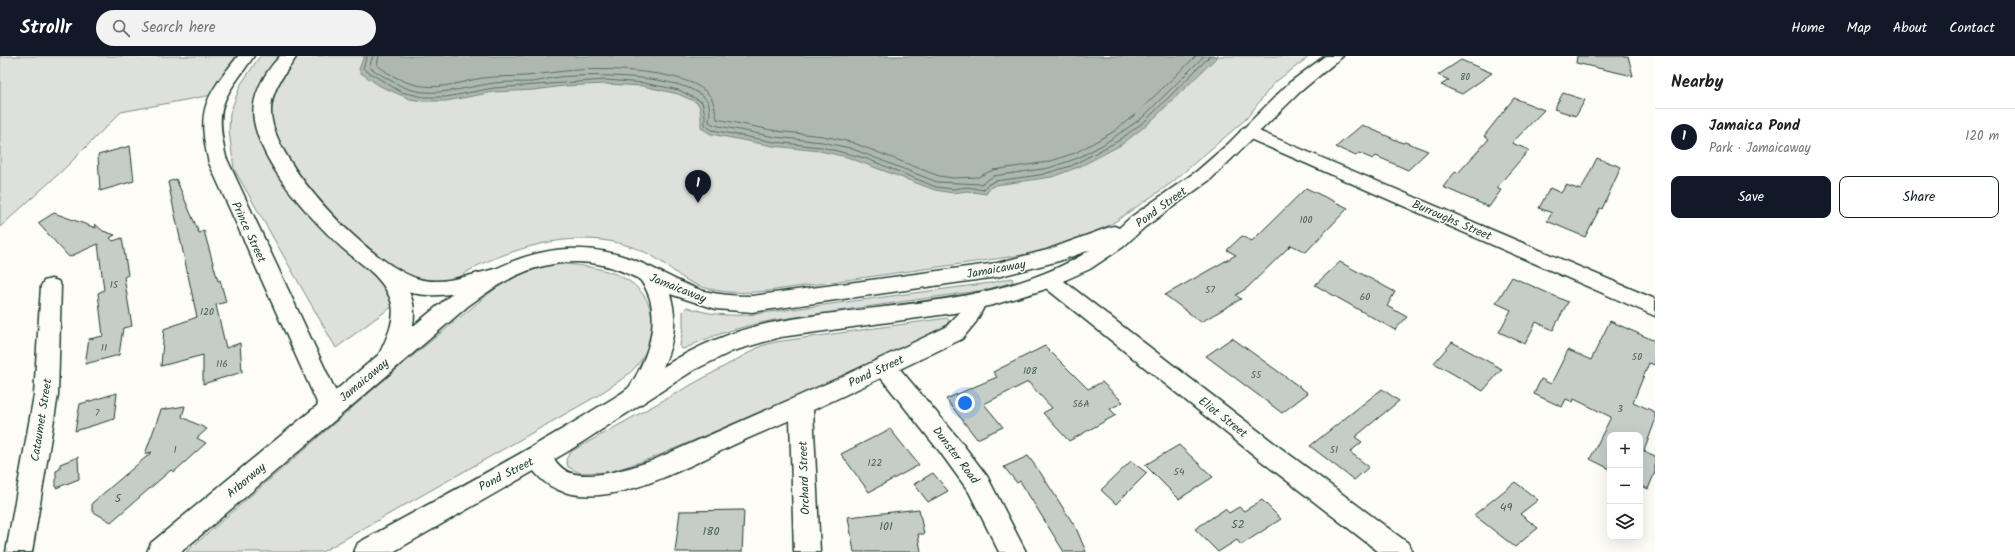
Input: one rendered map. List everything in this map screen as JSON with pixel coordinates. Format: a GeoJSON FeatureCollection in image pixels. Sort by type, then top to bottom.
{"type":"FeatureCollection","features":[{"type":"Feature","properties":{"kind":"main road","name":"Prince Street"},"geometry":{"type":"LineString","coordinates":[[246,56],[224,87],[212,110],[215,149],[218,164],[331,408]]}},
{"type":"Feature","properties":{"kind":"main road"},"geometry":{"type":"LineString","coordinates":[[289,56],[272,78],[263,100],[263,122],[270,145],[285,171],[308,200],[352,244],[385,272],[404,283],[425,288],[455,284],[499,275]]}},
{"type":"Feature","properties":{"kind":"main road","name":"Pond Street"},"geometry":{"type":"LineString","coordinates":[[977,300],[1012,292],[1049,280],[1091,260],[1116,242],[1138,222],[1204,175],[1295,87],[1335,56]]}},
{"type":"Feature","properties":{"kind":"main road","name":"Jamaicaway"},"geometry":{"type":"LineString","coordinates":[[331,408],[460,300],[499,275],[538,260],[578,254],[609,259],[629,266],[686,294],[710,301],[736,304],[765,303],[984,272],[1021,265],[1095,241],[1138,222]]}},
{"type":"Feature","properties":{"kind":"main road"},"geometry":{"type":"LineString","coordinates":[[385,272],[400,295],[405,309],[402,325],[389,359]]}},
{"type":"Feature","properties":{"kind":"main road"},"geometry":{"type":"LineString","coordinates":[[639,393],[662,343],[665,320],[660,294],[648,276]]}},
{"type":"Feature","properties":{"kind":"main road"},"geometry":{"type":"LineString","coordinates":[[537,457],[590,426],[639,393],[701,356],[752,336],[781,329],[977,300]]}},
{"type":"Feature","properties":{"kind":"main road","name":"Arborway"},"geometry":{"type":"LineString","coordinates":[[161,552],[331,408]]}},
{"type":"Feature","properties":{"kind":"main road","name":"Pond Street"},"geometry":{"type":"LineString","coordinates":[[377,550],[537,457]]}},
{"type":"Feature","properties":{"kind":"main road"},"geometry":{"type":"LineString","coordinates":[[173,552],[192,525]]}},
{"type":"Feature","properties":{"kind":"street","name":"Burroughs Street"},"geometry":{"type":"LineString","coordinates":[[1249,132],[1655,308]]}},
{"type":"Feature","properties":{"kind":"street","name":"Eliot Street"},"geometry":{"type":"LineString","coordinates":[[1049,280],[1399,552]]}},
{"type":"Feature","properties":{"kind":"street","name":"Cataumet Street"},"geometry":{"type":"LineString","coordinates":[[18,552],[46,395],[51,286]]}},
{"type":"Feature","properties":{"kind":"street","name":"Pond Street"},"geometry":{"type":"LineString","coordinates":[[537,457],[552,475],[564,482],[591,485],[633,477],[665,465],[801,405],[885,367],[954,333],[968,317],[977,300]]}},
{"type":"Feature","properties":{"kind":"street","name":"Dunster Road"},"geometry":{"type":"LineString","coordinates":[[885,367],[949,445],[978,484],[1013,552]]}},
{"type":"Feature","properties":{"kind":"street","name":"Orchard Street"},"geometry":{"type":"LineString","coordinates":[[801,405],[807,552]]}},
{"type":"Feature","properties":{"kind":"shaded area"},"geometry":{"type":"Polygon","coordinates":[[[0,56],[240,56],[212,95],[121,112],[62,171],[0,227],[0,56]]]}},
{"type":"Feature","properties":{"kind":"shaded area"},"geometry":{"type":"Polygon","coordinates":[[[260,56],[1310,56],[1274,83],[1246,119],[1170,184],[1116,221],[1088,237],[1064,246],[1035,253],[996,259],[768,291],[734,292],[711,289],[690,282],[651,255],[620,243],[580,239],[560,240],[520,249],[481,264],[455,279],[434,282],[396,304],[336,348],[234,169],[229,131],[230,113],[241,84],[260,56]]]}},
{"type":"Feature","properties":{"kind":"shaded area"},"geometry":{"type":"Polygon","coordinates":[[[565,264],[594,268],[622,277],[633,284],[643,294],[650,306],[653,327],[649,344],[638,364],[624,377],[597,396],[322,552],[186,552],[398,368],[497,287],[530,269],[541,266],[565,264]]]}},
{"type":"Feature","properties":{"kind":"shaded area"},"geometry":{"type":"Polygon","coordinates":[[[1012,278],[1013,282],[985,290],[763,322],[718,335],[686,348],[682,349],[680,346],[683,327],[683,311],[687,307],[717,314],[747,315],[990,283],[1012,278]]]}},
{"type":"Feature","properties":{"kind":"shaded area"},"geometry":{"type":"Polygon","coordinates":[[[947,318],[949,321],[945,326],[870,364],[655,457],[610,472],[580,473],[568,467],[566,459],[572,451],[761,346],[775,342],[947,318]]]}},
{"type":"Feature","properties":{"kind":"water"},"geometry":{"type":"Polygon","coordinates":[[[364,56],[1218,56],[1148,124],[1121,145],[1081,166],[1052,177],[996,185],[990,188],[986,194],[967,191],[953,193],[935,190],[847,157],[820,151],[773,146],[711,134],[701,128],[699,105],[694,101],[678,94],[643,86],[605,84],[564,86],[534,90],[494,92],[446,101],[423,101],[410,99],[380,86],[361,73],[359,69],[364,56]]]}},
{"type":"Feature","properties":{"kind":"building"},"geometry":{"type":"Polygon","coordinates":[[[1577,56],[1628,56],[1633,76],[1576,63],[1577,56]]]}},
{"type":"Feature","properties":{"kind":"building"},"geometry":{"type":"Polygon","coordinates":[[[1461,60],[1492,73],[1462,94],[1441,85],[1449,80],[1438,75],[1461,60]]]}},
{"type":"Feature","properties":{"kind":"building"},"geometry":{"type":"Polygon","coordinates":[[[1563,93],[1585,100],[1576,116],[1554,109],[1563,93]]]}},
{"type":"Feature","properties":{"kind":"building"},"geometry":{"type":"Polygon","coordinates":[[[1514,98],[1544,110],[1512,143],[1529,150],[1496,188],[1501,190],[1489,207],[1443,187],[1455,172],[1458,173],[1489,139],[1484,136],[1514,98]]]}},
{"type":"Feature","properties":{"kind":"building"},"geometry":{"type":"Polygon","coordinates":[[[1362,125],[1403,143],[1405,142],[1428,151],[1408,170],[1376,156],[1373,159],[1359,153],[1356,156],[1336,147],[1362,125]]]}},
{"type":"Feature","properties":{"kind":"building"},"geometry":{"type":"Polygon","coordinates":[[[130,146],[134,181],[100,191],[98,155],[130,146]]]}},
{"type":"Feature","properties":{"kind":"building"},"geometry":{"type":"Polygon","coordinates":[[[1597,158],[1621,167],[1602,209],[1600,208],[1585,237],[1547,221],[1552,213],[1539,208],[1550,188],[1561,193],[1566,185],[1581,190],[1597,158]]]}},
{"type":"Feature","properties":{"kind":"building"},"geometry":{"type":"Polygon","coordinates":[[[176,179],[199,233],[204,231],[218,281],[220,280],[226,302],[216,305],[226,348],[240,343],[242,372],[203,384],[203,355],[161,366],[164,329],[197,317],[168,182],[176,179]]]}},
{"type":"Feature","properties":{"kind":"building"},"geometry":{"type":"Polygon","coordinates":[[[1306,188],[1348,208],[1306,252],[1291,245],[1247,288],[1236,295],[1241,299],[1201,322],[1165,295],[1236,255],[1227,250],[1242,236],[1252,241],[1306,188]]]}},
{"type":"Feature","properties":{"kind":"building"},"geometry":{"type":"Polygon","coordinates":[[[54,213],[96,228],[95,224],[103,231],[115,235],[110,238],[113,241],[122,238],[128,275],[124,277],[132,326],[123,328],[119,355],[85,364],[89,339],[103,336],[98,293],[104,290],[98,244],[69,257],[38,223],[54,213]]]}},
{"type":"Feature","properties":{"kind":"building"},"geometry":{"type":"Polygon","coordinates":[[[1340,262],[1395,292],[1387,306],[1407,317],[1395,330],[1315,285],[1340,262]]]}},
{"type":"Feature","properties":{"kind":"building"},"geometry":{"type":"Polygon","coordinates":[[[1512,277],[1568,302],[1553,330],[1536,322],[1525,344],[1499,332],[1511,310],[1496,303],[1512,277]]]}},
{"type":"Feature","properties":{"kind":"building"},"geometry":{"type":"Polygon","coordinates":[[[1610,321],[1655,341],[1655,365],[1649,363],[1633,402],[1655,412],[1655,421],[1644,451],[1655,456],[1655,472],[1648,489],[1643,486],[1643,432],[1607,432],[1607,468],[1590,459],[1611,417],[1574,399],[1573,402],[1566,399],[1562,407],[1534,394],[1541,379],[1551,384],[1568,350],[1591,360],[1610,321]]]}},
{"type":"Feature","properties":{"kind":"building"},"geometry":{"type":"Polygon","coordinates":[[[1232,338],[1308,393],[1282,413],[1206,356],[1232,338]]]}},
{"type":"Feature","properties":{"kind":"building"},"geometry":{"type":"Polygon","coordinates":[[[1452,342],[1502,369],[1483,391],[1434,363],[1452,342]]]}},
{"type":"Feature","properties":{"kind":"building"},"geometry":{"type":"Polygon","coordinates":[[[1045,346],[1088,389],[1102,382],[1123,402],[1110,409],[1116,415],[1069,441],[1043,413],[1052,408],[1028,382],[984,404],[1003,427],[977,439],[946,399],[997,377],[993,372],[1045,346]]]}},
{"type":"Feature","properties":{"kind":"building"},"geometry":{"type":"Polygon","coordinates":[[[1382,389],[1399,401],[1355,437],[1362,442],[1350,452],[1369,467],[1354,480],[1310,446],[1382,389]]]}},
{"type":"Feature","properties":{"kind":"building"},"geometry":{"type":"Polygon","coordinates":[[[117,393],[114,419],[75,431],[80,404],[117,393]]]}},
{"type":"Feature","properties":{"kind":"building"},"geometry":{"type":"Polygon","coordinates":[[[185,406],[182,417],[207,429],[197,438],[206,443],[174,472],[171,470],[111,522],[92,511],[92,503],[152,452],[145,454],[161,410],[185,406]]]}},
{"type":"Feature","properties":{"kind":"building"},"geometry":{"type":"Polygon","coordinates":[[[890,429],[919,465],[869,492],[841,454],[890,429]]]}},
{"type":"Feature","properties":{"kind":"building"},"geometry":{"type":"Polygon","coordinates":[[[1179,445],[1213,477],[1179,499],[1145,465],[1179,445]]]}},
{"type":"Feature","properties":{"kind":"building"},"geometry":{"type":"Polygon","coordinates":[[[1028,456],[1076,528],[1086,552],[1064,552],[1020,481],[1017,483],[1004,467],[1028,456]]]}},
{"type":"Feature","properties":{"kind":"building"},"geometry":{"type":"Polygon","coordinates":[[[78,457],[79,479],[56,488],[56,471],[60,469],[60,464],[78,457]]]}},
{"type":"Feature","properties":{"kind":"building"},"geometry":{"type":"Polygon","coordinates":[[[1131,461],[1147,473],[1116,504],[1101,490],[1131,461]]]}},
{"type":"Feature","properties":{"kind":"building"},"geometry":{"type":"Polygon","coordinates":[[[933,473],[948,491],[928,502],[914,484],[933,473]]]}},
{"type":"Feature","properties":{"kind":"building"},"geometry":{"type":"Polygon","coordinates":[[[1515,482],[1538,500],[1520,514],[1538,528],[1515,547],[1474,515],[1515,482]]]}},
{"type":"Feature","properties":{"kind":"building"},"geometry":{"type":"Polygon","coordinates":[[[1262,500],[1281,519],[1241,545],[1237,540],[1218,552],[1195,529],[1225,509],[1229,513],[1239,507],[1244,511],[1262,500]]]}},
{"type":"Feature","properties":{"kind":"building"},"geometry":{"type":"Polygon","coordinates":[[[919,509],[924,534],[918,534],[921,552],[854,552],[848,517],[919,509]]]}},
{"type":"Feature","properties":{"kind":"building"},"geometry":{"type":"Polygon","coordinates":[[[744,510],[742,552],[675,552],[680,511],[744,510]]]}},
{"type":"Feature","properties":{"kind":"place","name":"Jamaica Pond"},"geometry":{"type":"Point","coordinates":[698,203]}}]}
